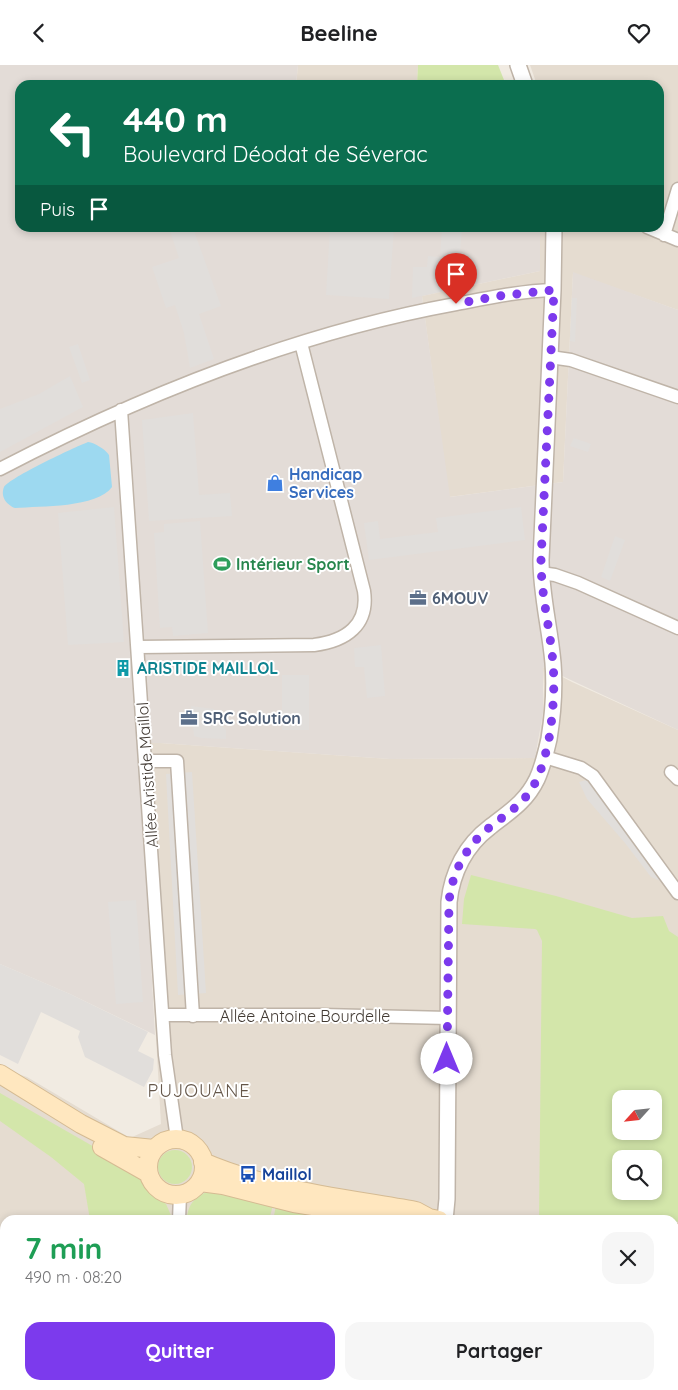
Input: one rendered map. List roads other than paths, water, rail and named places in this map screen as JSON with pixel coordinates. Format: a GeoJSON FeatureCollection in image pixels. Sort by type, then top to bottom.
{"type":"FeatureCollection","features":[{"type":"Feature","properties":{"kind":"main road"},"geometry":{"type":"LineString","coordinates":[[0,1074],[81,1124],[124,1146],[154,1149]]}},
{"type":"Feature","properties":{"kind":"main road"},"geometry":{"type":"LineString","coordinates":[[0,1087],[40,1112],[148,1173]]}},
{"type":"Feature","properties":{"kind":"main road"},"geometry":{"type":"LineString","coordinates":[[177,1139],[186,1141],[200,1153],[204,1162],[203,1173],[200,1182],[188,1193],[171,1195],[163,1192],[151,1181],[148,1173],[148,1164],[154,1149],[168,1140],[177,1139]]}},
{"type":"Feature","properties":{"kind":"main road"},"geometry":{"type":"LineString","coordinates":[[204,1162],[228,1173],[276,1185],[416,1211],[425,1215]]}},
{"type":"Feature","properties":{"kind":"main road"},"geometry":{"type":"LineString","coordinates":[[200,1182],[223,1185],[294,1203],[368,1215]]}},
{"type":"Feature","properties":{"kind":"street"},"geometry":{"type":"LineString","coordinates":[[518,65],[523,80]]}},
{"type":"Feature","properties":{"kind":"street"},"geometry":{"type":"LineString","coordinates":[[664,235],[678,189]]}},
{"type":"Feature","properties":{"kind":"street"},"geometry":{"type":"LineString","coordinates":[[437,1215],[447,1199],[449,902],[453,879],[463,857],[472,844],[489,828],[513,811],[527,796],[537,780],[545,757],[552,715],[554,681],[541,573],[554,290],[554,232]]}},
{"type":"Feature","properties":{"kind":"street"},"geometry":{"type":"LineString","coordinates":[[657,232],[678,240]]}},
{"type":"Feature","properties":{"kind":"street"},"geometry":{"type":"LineString","coordinates":[[0,469],[45,445],[121,410],[203,376],[301,343],[406,313],[498,296],[554,290]]}},
{"type":"Feature","properties":{"kind":"street"},"geometry":{"type":"LineString","coordinates":[[138,647],[323,644],[342,638],[354,629],[363,615],[365,607],[364,591],[301,343]]}},
{"type":"Feature","properties":{"kind":"street"},"geometry":{"type":"LineString","coordinates":[[550,357],[571,359],[678,397]]}},
{"type":"Feature","properties":{"kind":"street","name":"Allée Aristide Maillol"},"geometry":{"type":"LineString","coordinates":[[121,410],[166,1064],[177,1139]]}},
{"type":"Feature","properties":{"kind":"street"},"geometry":{"type":"LineString","coordinates":[[541,573],[556,575],[578,583],[678,628]]}},
{"type":"Feature","properties":{"kind":"street"},"geometry":{"type":"LineString","coordinates":[[545,757],[574,765],[593,775],[678,893]]}},
{"type":"Feature","properties":{"kind":"street"},"geometry":{"type":"LineString","coordinates":[[146,761],[177,761],[193,1015]]}},
{"type":"Feature","properties":{"kind":"street","name":"Allée Antoine Bourdelle"},"geometry":{"type":"LineString","coordinates":[[163,1015],[448,1017]]}},
{"type":"Feature","properties":{"kind":"street"},"geometry":{"type":"LineString","coordinates":[[179,1215],[180,1195]]}},
{"type":"Feature","properties":{"kind":"water"},"geometry":{"type":"Polygon","coordinates":[[[88,442],[100,447],[109,455],[112,487],[105,494],[82,502],[53,506],[15,508],[5,500],[3,491],[9,482],[43,463],[88,442]]]}},
{"type":"Feature","properties":{"kind":"place","name":"Handicap Services"},"geometry":{"type":"Point","coordinates":[275,483]}},
{"type":"Feature","properties":{"kind":"place","name":"Intérieur Sport"},"geometry":{"type":"Point","coordinates":[222,564]}},
{"type":"Feature","properties":{"kind":"place","name":"6MOUV"},"geometry":{"type":"Point","coordinates":[418,598]}},
{"type":"Feature","properties":{"kind":"place","name":"ARISTIDE MAILLOL"},"geometry":{"type":"Point","coordinates":[123,668]}},
{"type":"Feature","properties":{"kind":"place","name":"SRC Solution"},"geometry":{"type":"Point","coordinates":[189,718]}},
{"type":"Feature","properties":{"kind":"place","name":"Maillol"},"geometry":{"type":"Point","coordinates":[248,1174]}},
{"type":"Feature","properties":{"kind":"district","name":"PUJOUANE"},"geometry":{"type":"Point","coordinates":[199,1091]}}]}
